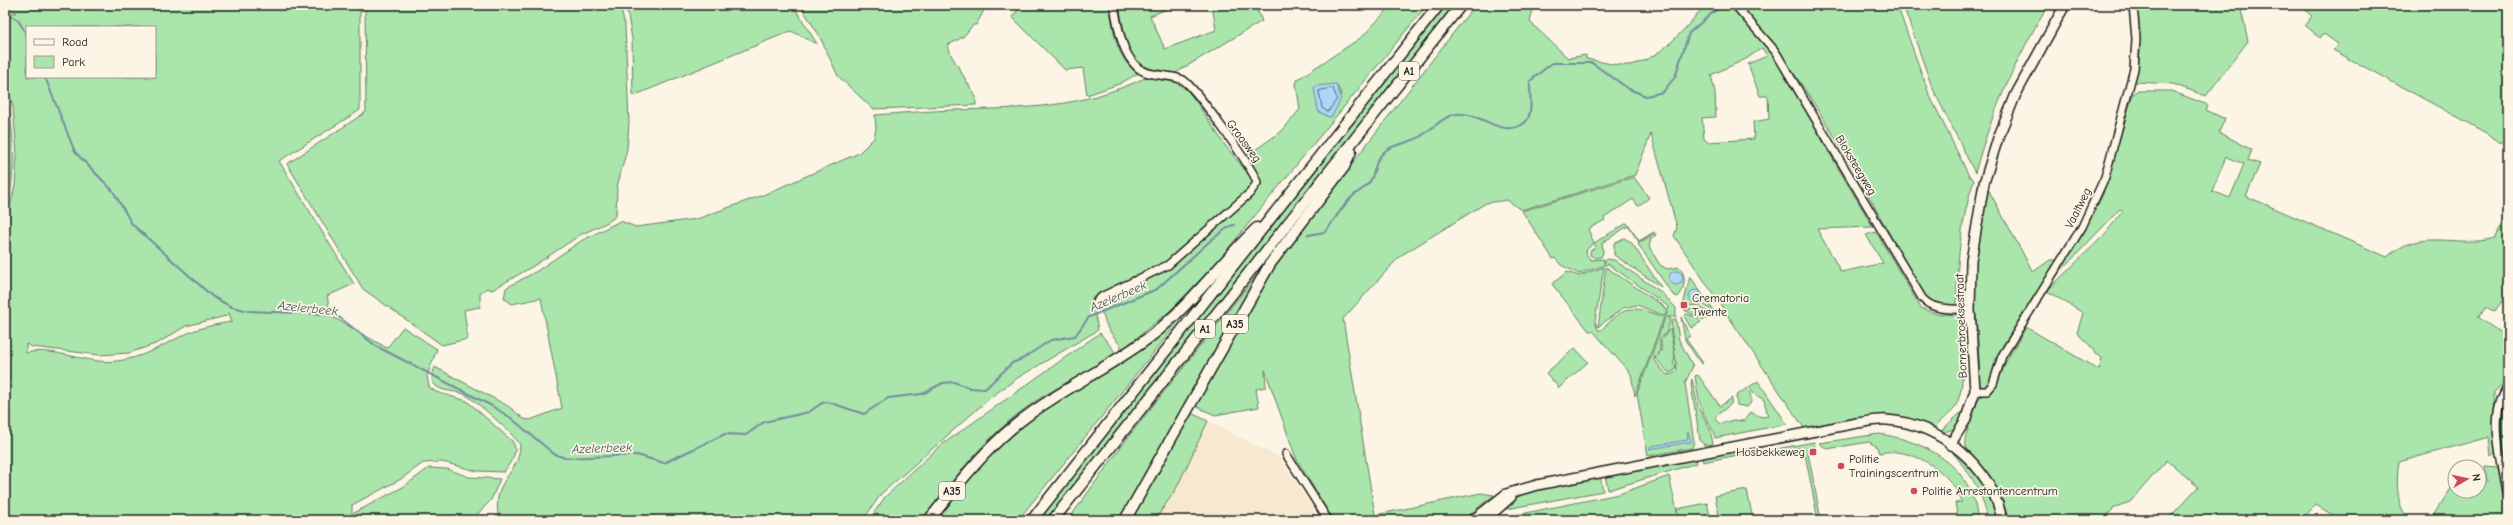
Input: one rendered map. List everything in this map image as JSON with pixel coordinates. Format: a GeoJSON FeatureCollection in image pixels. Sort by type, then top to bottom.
{"type":"FeatureCollection","features":[{"type":"Feature","properties":{"kind":"highway","name":"A1"},"geometry":{"type":"LineString","coordinates":[[1032,520],[1186,329],[1280,206],[1440,5]]}},
{"type":"Feature","properties":{"kind":"highway","name":"A1"},"geometry":{"type":"LineString","coordinates":[[1053,520],[1461,5]]}},
{"type":"Feature","properties":{"kind":"highway","name":"A35"},"geometry":{"type":"LineString","coordinates":[[1125,520],[1270,264],[1344,167],[1357,137]]}},
{"type":"Feature","properties":{"kind":"highway","name":"A35"},"geometry":{"type":"LineString","coordinates":[[929,520],[976,463],[1010,430],[1053,398],[1108,366],[1152,335],[1185,304],[1229,254],[1280,206]]}},
{"type":"Feature","properties":{"kind":"main road","name":"Bornerbroeksestraat"},"geometry":{"type":"LineString","coordinates":[[1950,445],[1965,421],[1975,392],[1970,310],[1971,261],[1984,183],[1998,138],[2016,94],[2065,5]]}},
{"type":"Feature","properties":{"kind":"main road"},"geometry":{"type":"LineString","coordinates":[[1473,520],[1498,499],[1537,485],[1876,420],[1898,422],[1935,435],[1965,455],[1985,479],[1996,499],[2002,520]]}},
{"type":"Feature","properties":{"kind":"main road"},"geometry":{"type":"LineString","coordinates":[[1485,520],[1494,510],[1518,492]]}},
{"type":"Feature","properties":{"kind":"street","name":"Graasweg"},"geometry":{"type":"LineString","coordinates":[[1096,306],[1098,300],[1103,296],[1168,265],[1250,192],[1257,183],[1245,159],[1193,88],[1181,80],[1145,72],[1134,64],[1122,40],[1114,5]]}},
{"type":"Feature","properties":{"kind":"street","name":"Bloksteegweg"},"geometry":{"type":"LineString","coordinates":[[1735,5],[1775,51],[1922,298],[1926,303],[1938,308],[1970,310]]}},
{"type":"Feature","properties":{"kind":"street","name":"Vaaltweg"},"geometry":{"type":"LineString","coordinates":[[1975,392],[1987,391],[1992,384],[2002,356],[2082,227],[2099,194],[2117,136],[2134,69],[2136,39],[2133,5]]}},
{"type":"Feature","properties":{"kind":"street"},"geometry":{"type":"LineString","coordinates":[[2508,386],[2500,398],[2498,413],[2501,457],[2508,496]]}},
{"type":"Feature","properties":{"kind":"street"},"geometry":{"type":"LineString","coordinates":[[1286,454],[1328,520]]}},
{"type":"Feature","properties":{"kind":"shaded area"},"geometry":{"type":"Polygon","coordinates":[[[1208,421],[1279,457],[1321,520],[1155,520],[1176,489],[1208,421]]]}},
{"type":"Feature","properties":{"kind":"green space"},"geometry":{"type":"Polygon","coordinates":[[[7,5],[360,5],[360,110],[279,161],[354,284],[327,296],[331,316],[387,348],[403,327],[437,349],[427,376],[429,387],[436,392],[467,401],[512,441],[515,453],[504,472],[477,471],[442,462],[423,463],[401,479],[352,505],[352,514],[403,487],[429,468],[447,469],[469,477],[500,479],[491,500],[472,520],[5,520],[5,228],[15,185],[17,154],[13,108],[5,74],[5,12],[17,13],[7,5]],[[229,313],[226,316],[186,326],[158,343],[129,353],[100,355],[32,347],[26,344],[26,353],[37,351],[106,362],[117,361],[145,354],[193,331],[232,322],[229,313]]]}},
{"type":"Feature","properties":{"kind":"green space"},"geometry":{"type":"Polygon","coordinates":[[[365,5],[620,5],[625,26],[629,122],[627,149],[617,187],[616,216],[608,222],[580,235],[535,265],[492,290],[487,288],[480,293],[480,307],[464,310],[468,339],[442,345],[363,289],[287,164],[366,112],[365,5]]]}},
{"type":"Feature","properties":{"kind":"green space"},"geometry":{"type":"Polygon","coordinates":[[[626,5],[793,5],[817,44],[791,31],[633,96],[632,39],[626,5]]]}},
{"type":"Feature","properties":{"kind":"green space"},"geometry":{"type":"Polygon","coordinates":[[[800,5],[987,5],[976,25],[973,25],[963,37],[948,45],[951,55],[976,97],[976,105],[873,109],[838,76],[819,35],[800,5]]]}},
{"type":"Feature","properties":{"kind":"green space"},"geometry":{"type":"Polygon","coordinates":[[[1022,5],[1109,5],[1114,34],[1120,52],[1131,67],[1139,73],[1119,84],[1087,95],[1083,68],[1065,70],[1012,17],[1022,5]]]}},
{"type":"Feature","properties":{"kind":"green space"},"geometry":{"type":"Polygon","coordinates":[[[1119,5],[1177,5],[1150,16],[1165,49],[1216,30],[1212,5],[1255,5],[1262,21],[1172,75],[1156,71],[1137,60],[1127,43],[1119,5]]]}},
{"type":"Feature","properties":{"kind":"green space"},"geometry":{"type":"Polygon","coordinates":[[[1392,5],[1427,5],[1218,261],[1172,309],[1123,349],[1108,329],[1097,300],[1168,267],[1259,187],[1259,175],[1245,157],[1282,131],[1300,109],[1296,84],[1298,79],[1362,37],[1392,5]],[[1336,84],[1318,111],[1329,117],[1332,116],[1341,93],[1336,84]]]}},
{"type":"Feature","properties":{"kind":"green space"},"geometry":{"type":"Polygon","coordinates":[[[1445,5],[1456,5],[1047,520],[1036,520],[1445,5]]]}},
{"type":"Feature","properties":{"kind":"green space"},"geometry":{"type":"Polygon","coordinates":[[[1475,5],[1534,5],[1530,22],[1568,58],[1586,55],[1586,59],[1613,64],[1629,65],[1651,57],[1672,42],[1705,5],[1732,5],[1755,31],[1776,59],[1873,227],[1817,229],[1841,272],[1883,263],[1866,235],[1876,232],[1921,308],[1936,314],[1957,315],[1962,362],[1962,386],[1959,397],[1953,410],[1939,422],[1935,429],[1893,419],[1859,417],[1804,428],[1674,236],[1677,227],[1651,134],[1635,175],[1521,210],[1507,200],[1486,203],[1400,256],[1343,319],[1375,515],[1481,493],[1494,495],[1463,520],[1333,520],[1296,458],[1265,370],[1266,387],[1256,389],[1259,407],[1215,415],[1195,406],[1274,268],[1332,189],[1475,5]],[[1762,48],[1746,59],[1711,75],[1715,92],[1716,117],[1702,118],[1704,139],[1708,142],[1754,139],[1753,122],[1769,119],[1768,96],[1760,96],[1748,64],[1767,56],[1762,48]]]}},
{"type":"Feature","properties":{"kind":"green space"},"geometry":{"type":"Polygon","coordinates":[[[1740,5],[1897,5],[1929,94],[1969,176],[1974,180],[1969,195],[1960,242],[1957,274],[1957,305],[1941,305],[1925,298],[1862,184],[1817,108],[1767,37],[1740,5]]]}},
{"type":"Feature","properties":{"kind":"green space"},"geometry":{"type":"Polygon","coordinates":[[[1903,5],[1934,5],[1935,7],[1943,5],[2048,5],[2015,66],[1989,129],[1975,173],[1932,87],[1903,5]]]}},
{"type":"Feature","properties":{"kind":"green space"},"geometry":{"type":"Polygon","coordinates":[[[2138,5],[2240,5],[2248,41],[2206,96],[2173,84],[2135,82],[2140,51],[2138,5]]]}},
{"type":"Feature","properties":{"kind":"green space"},"geometry":{"type":"Polygon","coordinates":[[[2298,5],[2508,5],[2508,144],[2498,142],[2489,134],[2333,50],[2338,44],[2324,34],[2320,38],[2305,25],[2312,16],[2298,5]]]}},
{"type":"Feature","properties":{"kind":"green space"},"geometry":{"type":"Polygon","coordinates":[[[1147,77],[1175,82],[1189,91],[1225,145],[1256,184],[1163,264],[1092,298],[1098,330],[1019,377],[991,397],[881,494],[863,520],[499,520],[497,506],[498,495],[519,455],[520,445],[503,426],[471,398],[462,393],[437,387],[432,378],[435,367],[508,406],[524,419],[530,420],[562,408],[541,298],[512,304],[504,298],[506,288],[537,271],[581,241],[620,221],[636,227],[697,219],[763,195],[859,153],[874,138],[876,128],[875,115],[1052,105],[1075,101],[1122,88],[1147,77]]]}},
{"type":"Feature","properties":{"kind":"green space"},"geometry":{"type":"Polygon","coordinates":[[[5,87],[13,136],[13,169],[9,202],[5,218],[5,87]]]}},
{"type":"Feature","properties":{"kind":"green space"},"geometry":{"type":"Polygon","coordinates":[[[2137,91],[2171,91],[2208,105],[2206,110],[2225,119],[2219,132],[2252,150],[2248,160],[2260,164],[2246,196],[2387,257],[2400,248],[2413,242],[2426,240],[2481,241],[2495,238],[2508,213],[2508,292],[2495,312],[2486,307],[2478,317],[2508,338],[2508,379],[2494,392],[2496,452],[2491,456],[2489,437],[2399,462],[2397,484],[2399,501],[2405,515],[2409,520],[2341,520],[2316,505],[2301,520],[2167,520],[2198,487],[2167,460],[2130,502],[2115,507],[2103,520],[2008,520],[2003,502],[1995,485],[1968,452],[1965,442],[1966,434],[1978,398],[1994,390],[2007,360],[2026,327],[2099,370],[2102,358],[2095,354],[2089,345],[2077,333],[2083,313],[2047,291],[2105,234],[2123,211],[2120,209],[2055,277],[2093,215],[2103,194],[2133,94],[2137,91]],[[2226,157],[2212,191],[2230,198],[2244,164],[2226,157]]]}},
{"type":"Feature","properties":{"kind":"green space"},"geometry":{"type":"Polygon","coordinates":[[[1634,177],[1649,198],[1638,206],[1633,199],[1604,218],[1605,220],[1588,229],[1594,243],[1587,249],[1586,254],[1591,260],[1604,259],[1604,264],[1606,259],[1614,260],[1661,292],[1676,308],[1676,317],[1667,317],[1671,319],[1666,333],[1660,338],[1660,351],[1655,355],[1654,360],[1667,375],[1673,374],[1677,370],[1671,326],[1672,321],[1676,319],[1679,340],[1693,366],[1685,383],[1694,442],[1692,448],[1648,456],[1637,394],[1669,307],[1608,264],[1579,274],[1561,265],[1555,258],[1553,259],[1522,211],[1634,177]]]}},
{"type":"Feature","properties":{"kind":"green space"},"geometry":{"type":"Polygon","coordinates":[[[1988,189],[2033,272],[2050,260],[2058,260],[1999,355],[1992,380],[1986,389],[1979,388],[1979,362],[1974,285],[1978,237],[1988,189]]]}},
{"type":"Feature","properties":{"kind":"green space"},"geometry":{"type":"Polygon","coordinates":[[[1627,223],[1639,241],[1654,232],[1639,242],[1628,226],[1602,243],[1603,253],[1601,257],[1595,258],[1590,255],[1590,251],[1596,247],[1594,243],[1627,223]]]}},
{"type":"Feature","properties":{"kind":"green space"},"geometry":{"type":"Polygon","coordinates":[[[1655,233],[1656,235],[1651,239],[1649,247],[1660,265],[1667,269],[1679,267],[1682,270],[1684,286],[1678,297],[1673,295],[1638,244],[1655,233]]]}},
{"type":"Feature","properties":{"kind":"green space"},"geometry":{"type":"Polygon","coordinates":[[[1624,238],[1631,242],[1661,287],[1614,255],[1614,243],[1624,238]]]}},
{"type":"Feature","properties":{"kind":"green space"},"geometry":{"type":"Polygon","coordinates":[[[1267,262],[1122,520],[1068,520],[1129,436],[1267,262]]]}},
{"type":"Feature","properties":{"kind":"green space"},"geometry":{"type":"Polygon","coordinates":[[[1604,267],[1595,321],[1598,330],[1601,330],[1618,315],[1630,309],[1643,310],[1664,317],[1635,396],[1631,374],[1593,331],[1589,331],[1552,284],[1567,272],[1579,276],[1604,267]]]}},
{"type":"Feature","properties":{"kind":"green space"},"geometry":{"type":"Polygon","coordinates":[[[1606,267],[1662,305],[1667,311],[1665,316],[1637,305],[1623,308],[1598,327],[1606,267]]]}},
{"type":"Feature","properties":{"kind":"green space"},"geometry":{"type":"Polygon","coordinates":[[[1222,268],[1018,520],[934,520],[959,487],[1015,428],[1115,365],[1222,268]]]}},
{"type":"Feature","properties":{"kind":"green space"},"geometry":{"type":"Polygon","coordinates":[[[1690,276],[1715,313],[1704,305],[1683,306],[1690,276]]]}},
{"type":"Feature","properties":{"kind":"green space"},"geometry":{"type":"Polygon","coordinates":[[[1702,308],[1712,314],[1704,320],[1684,310],[1702,308]]]}},
{"type":"Feature","properties":{"kind":"green space"},"geometry":{"type":"Polygon","coordinates":[[[1686,314],[1696,317],[1701,322],[1691,328],[1684,316],[1686,314]]]}},
{"type":"Feature","properties":{"kind":"green space"},"geometry":{"type":"Polygon","coordinates":[[[1681,317],[1690,336],[1686,339],[1703,363],[1701,364],[1685,340],[1681,317]]]}},
{"type":"Feature","properties":{"kind":"green space"},"geometry":{"type":"Polygon","coordinates":[[[1670,329],[1675,357],[1673,364],[1676,366],[1674,371],[1669,373],[1655,358],[1661,352],[1661,340],[1670,329]]]}},
{"type":"Feature","properties":{"kind":"green space"},"geometry":{"type":"Polygon","coordinates":[[[1100,333],[1116,353],[1095,367],[1040,398],[1014,417],[972,458],[922,520],[869,520],[885,497],[940,446],[1100,333]]]}},
{"type":"Feature","properties":{"kind":"green space"},"geometry":{"type":"Polygon","coordinates":[[[1575,348],[1588,362],[1559,388],[1546,373],[1575,348]]]}},
{"type":"Feature","properties":{"kind":"green space"},"geometry":{"type":"Polygon","coordinates":[[[1698,375],[1720,406],[1732,398],[1731,404],[1716,416],[1715,419],[1720,424],[1733,420],[1744,421],[1750,412],[1762,417],[1768,416],[1764,400],[1753,393],[1749,387],[1758,381],[1787,424],[1715,438],[1700,403],[1695,376],[1698,375]]]}},
{"type":"Feature","properties":{"kind":"green space"},"geometry":{"type":"Polygon","coordinates":[[[1692,379],[1698,407],[1710,429],[1713,444],[1704,445],[1700,440],[1691,385],[1692,379]]]}},
{"type":"Feature","properties":{"kind":"green space"},"geometry":{"type":"Polygon","coordinates":[[[1747,388],[1751,396],[1751,403],[1747,407],[1737,405],[1736,396],[1747,388]]]}},
{"type":"Feature","properties":{"kind":"green space"},"geometry":{"type":"Polygon","coordinates":[[[2508,390],[2508,455],[2503,455],[2502,399],[2508,390]]]}},
{"type":"Feature","properties":{"kind":"green space"},"geometry":{"type":"Polygon","coordinates":[[[1969,405],[1959,424],[1951,430],[1940,432],[1969,405]]]}},
{"type":"Feature","properties":{"kind":"green space"},"geometry":{"type":"Polygon","coordinates":[[[1191,413],[1208,421],[1176,489],[1155,520],[1131,520],[1191,413]]]}},
{"type":"Feature","properties":{"kind":"green space"},"geometry":{"type":"Polygon","coordinates":[[[1879,434],[1892,436],[1919,445],[1932,451],[1954,468],[1963,478],[1972,494],[1978,520],[1950,520],[1958,518],[1955,503],[1962,502],[1957,491],[1940,471],[1917,457],[1904,453],[1879,453],[1877,447],[1869,442],[1827,449],[1819,443],[1879,434]]]}},
{"type":"Feature","properties":{"kind":"green space"},"geometry":{"type":"Polygon","coordinates":[[[1814,442],[1816,452],[1808,453],[1821,520],[1818,520],[1805,454],[1800,455],[1799,448],[1775,453],[1774,456],[1771,450],[1814,442]]]}},
{"type":"Feature","properties":{"kind":"green space"},"geometry":{"type":"Polygon","coordinates":[[[1764,446],[1748,453],[1703,462],[1702,457],[1764,446]]]}},
{"type":"Feature","properties":{"kind":"green space"},"geometry":{"type":"Polygon","coordinates":[[[1953,453],[1968,466],[1981,482],[1991,500],[1996,520],[1988,520],[1975,484],[1953,453]]]}},
{"type":"Feature","properties":{"kind":"green space"},"geometry":{"type":"Polygon","coordinates":[[[1696,458],[1697,463],[1608,490],[1605,475],[1696,458]]]}},
{"type":"Feature","properties":{"kind":"green space"},"geometry":{"type":"Polygon","coordinates":[[[2487,467],[2499,468],[2508,520],[2430,520],[2447,494],[2447,499],[2487,499],[2487,467]]]}},
{"type":"Feature","properties":{"kind":"green space"},"geometry":{"type":"Polygon","coordinates":[[[1600,476],[1603,491],[1501,510],[1522,495],[1534,490],[1561,483],[1600,476]]]}},
{"type":"Feature","properties":{"kind":"green space"},"geometry":{"type":"Polygon","coordinates":[[[1669,476],[1678,516],[1677,509],[1707,503],[1711,520],[1506,520],[1511,516],[1619,494],[1669,476]]]}},
{"type":"Feature","properties":{"kind":"green space"},"geometry":{"type":"Polygon","coordinates":[[[1747,490],[1753,520],[1720,520],[1715,496],[1747,490]]]}},
{"type":"Feature","properties":{"kind":"water"},"geometry":{"type":"Polygon","coordinates":[[[1336,84],[1341,99],[1332,116],[1329,117],[1318,111],[1314,88],[1316,86],[1336,84]]]}},
{"type":"Feature","properties":{"kind":"water"},"geometry":{"type":"Polygon","coordinates":[[[1676,271],[1681,273],[1683,278],[1681,283],[1676,285],[1671,283],[1669,278],[1671,273],[1676,271]]]}},
{"type":"Feature","properties":{"kind":"water"},"geometry":{"type":"Polygon","coordinates":[[[1697,290],[1700,291],[1700,301],[1693,302],[1690,301],[1689,294],[1690,291],[1697,290]]]}},
{"type":"Feature","properties":{"kind":"water"},"geometry":{"type":"Polygon","coordinates":[[[1688,432],[1691,442],[1649,449],[1651,446],[1687,440],[1688,432]]]}},
{"type":"Feature","properties":{"kind":"waterway","name":"Azelerbeek"},"geometry":{"type":"LineString","coordinates":[[1308,235],[1325,232],[1349,200],[1369,183],[1377,161],[1383,153],[1388,149],[1416,139],[1440,121],[1451,115],[1463,114],[1479,118],[1500,127],[1508,128],[1523,124],[1527,121],[1531,104],[1530,81],[1552,63],[1592,63],[1629,89],[1646,96],[1663,92],[1675,77],[1689,33],[1718,8]]}},
{"type":"Feature","properties":{"kind":"waterway","name":"Azelerbeek"},"geometry":{"type":"LineString","coordinates":[[5,13],[18,20],[26,33]]}},
{"type":"Feature","properties":{"kind":"waterway","name":"Azelerbeek"},"geometry":{"type":"LineString","coordinates":[[45,78],[75,152],[113,191],[132,224],[213,297],[232,307],[249,311],[323,314],[339,317],[376,346],[492,406],[511,418],[554,454],[565,458],[637,455],[664,463],[725,434],[746,435],[764,422],[809,412],[822,403],[828,402],[864,414],[888,398],[922,394],[943,383],[954,382],[970,388],[985,389],[1012,363],[1022,359],[1051,340],[1075,336],[1089,317],[1157,289],[1211,240],[1230,226],[1235,225]]}},
{"type":"Feature","properties":{"kind":"place","name":"Crematoria Twente"},"geometry":{"type":"Point","coordinates":[1684,305]}},
{"type":"Feature","properties":{"kind":"place","name":"Hosbekkeweg"},"geometry":{"type":"Point","coordinates":[1813,452]}},
{"type":"Feature","properties":{"kind":"place","name":"Politie Trainingscentrum"},"geometry":{"type":"Point","coordinates":[1841,466]}},
{"type":"Feature","properties":{"kind":"place","name":"Politie Arrestantencentrum"},"geometry":{"type":"Point","coordinates":[1914,491]}}]}
